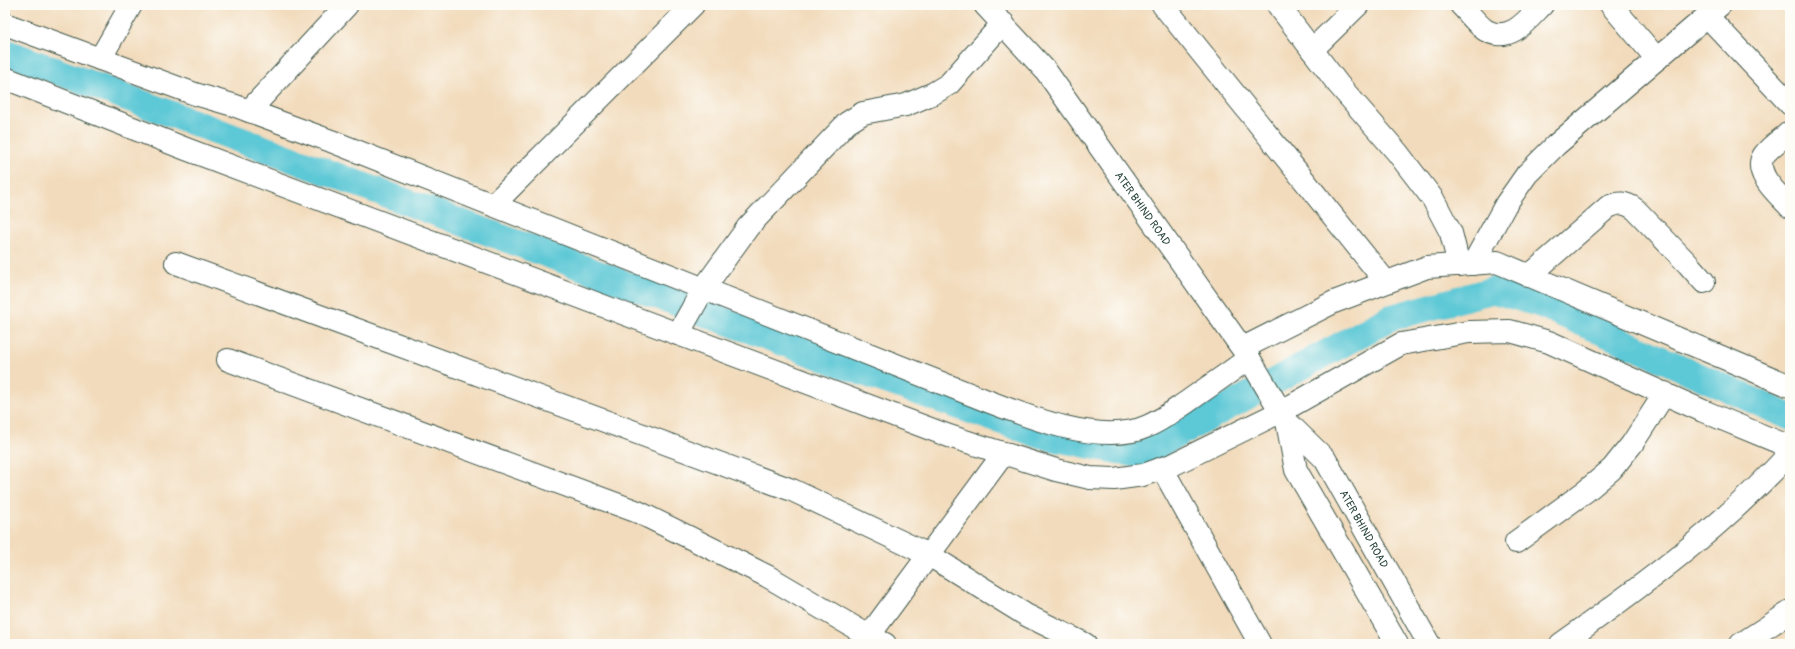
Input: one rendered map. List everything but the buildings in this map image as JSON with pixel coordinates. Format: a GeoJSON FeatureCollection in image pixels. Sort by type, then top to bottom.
{"type":"FeatureCollection","features":[{"type":"Feature","properties":{"kind":"main road"},"geometry":{"type":"LineString","coordinates":[[100,59],[131,5]]}},
{"type":"Feature","properties":{"kind":"main road"},"geometry":{"type":"LineString","coordinates":[[249,111],[347,5]]}},
{"type":"Feature","properties":{"kind":"main road"},"geometry":{"type":"LineString","coordinates":[[493,205],[693,5]]}},
{"type":"Feature","properties":{"kind":"main road","name":"ATER BHIND ROAD"},"geometry":{"type":"LineString","coordinates":[[985,5],[1046,71],[1250,359],[1283,414],[1325,459],[1429,644]]}},
{"type":"Feature","properties":{"kind":"main road"},"geometry":{"type":"LineString","coordinates":[[1163,5],[1386,282]]}},
{"type":"Feature","properties":{"kind":"main road"},"geometry":{"type":"LineString","coordinates":[[1278,5],[1338,84],[1397,152],[1433,199],[1466,264]]}},
{"type":"Feature","properties":{"kind":"main road"},"geometry":{"type":"LineString","coordinates":[[1312,50],[1358,5]]}},
{"type":"Feature","properties":{"kind":"main road"},"geometry":{"type":"LineString","coordinates":[[1461,5],[1486,31],[1497,34],[1510,33],[1521,27],[1542,5]]}},
{"type":"Feature","properties":{"kind":"main road"},"geometry":{"type":"LineString","coordinates":[[1611,5],[1657,59]]}},
{"type":"Feature","properties":{"kind":"main road"},"geometry":{"type":"LineString","coordinates":[[1466,264],[1527,174],[1556,145],[1714,11],[1790,104]]}},
{"type":"Feature","properties":{"kind":"main road"},"geometry":{"type":"LineString","coordinates":[[678,334],[704,288],[748,227],[847,123],[863,113],[906,105],[934,93],[949,84],[1003,23]]}},
{"type":"Feature","properties":{"kind":"main road"},"geometry":{"type":"LineString","coordinates":[[5,24],[195,94],[249,111],[331,141],[1022,414],[1054,424],[1107,433],[1126,433],[1148,426],[1167,416],[1334,302],[1427,267],[1497,262],[1790,386]]}},
{"type":"Feature","properties":{"kind":"main road"},"geometry":{"type":"LineString","coordinates":[[5,78],[186,149],[949,436],[1056,470],[1090,478],[1114,479],[1144,475],[1174,464],[1283,414],[1401,344],[1469,332],[1510,331],[1549,342],[1790,447]]}},
{"type":"Feature","properties":{"kind":"main road"},"geometry":{"type":"LineString","coordinates":[[1790,132],[1765,153],[1760,161],[1760,168],[1765,177],[1790,207]]}},
{"type":"Feature","properties":{"kind":"main road"},"geometry":{"type":"LineString","coordinates":[[1529,276],[1608,207],[1618,203],[1627,204],[1635,209],[1704,282]]}},
{"type":"Feature","properties":{"kind":"main road"},"geometry":{"type":"LineString","coordinates":[[176,263],[792,490],[929,555],[1026,615],[1085,644]]}},
{"type":"Feature","properties":{"kind":"main road"},"geometry":{"type":"LineString","coordinates":[[228,360],[638,512],[767,576],[815,603],[872,641],[929,555],[1004,453]]}},
{"type":"Feature","properties":{"kind":"main road"},"geometry":{"type":"LineString","coordinates":[[1516,542],[1586,491],[1612,469],[1632,444],[1665,393]]}},
{"type":"Feature","properties":{"kind":"main road","name":"ATER BHIND ROAD"},"geometry":{"type":"LineString","coordinates":[[1283,414],[1296,470],[1397,644]]}},
{"type":"Feature","properties":{"kind":"main road"},"geometry":{"type":"LineString","coordinates":[[1570,642],[1694,545],[1733,512],[1790,453]]}},
{"type":"Feature","properties":{"kind":"main road"},"geometry":{"type":"LineString","coordinates":[[1162,468],[1260,644]]}},
{"type":"Feature","properties":{"kind":"main road"},"geometry":{"type":"LineString","coordinates":[[1741,644],[1790,612]]}},
{"type":"Feature","properties":{"kind":"waterway"},"geometry":{"type":"LineString","coordinates":[[5,52],[862,372],[1043,436],[1140,455],[1390,318],[1493,290],[1540,304],[1790,417]]}}]}
